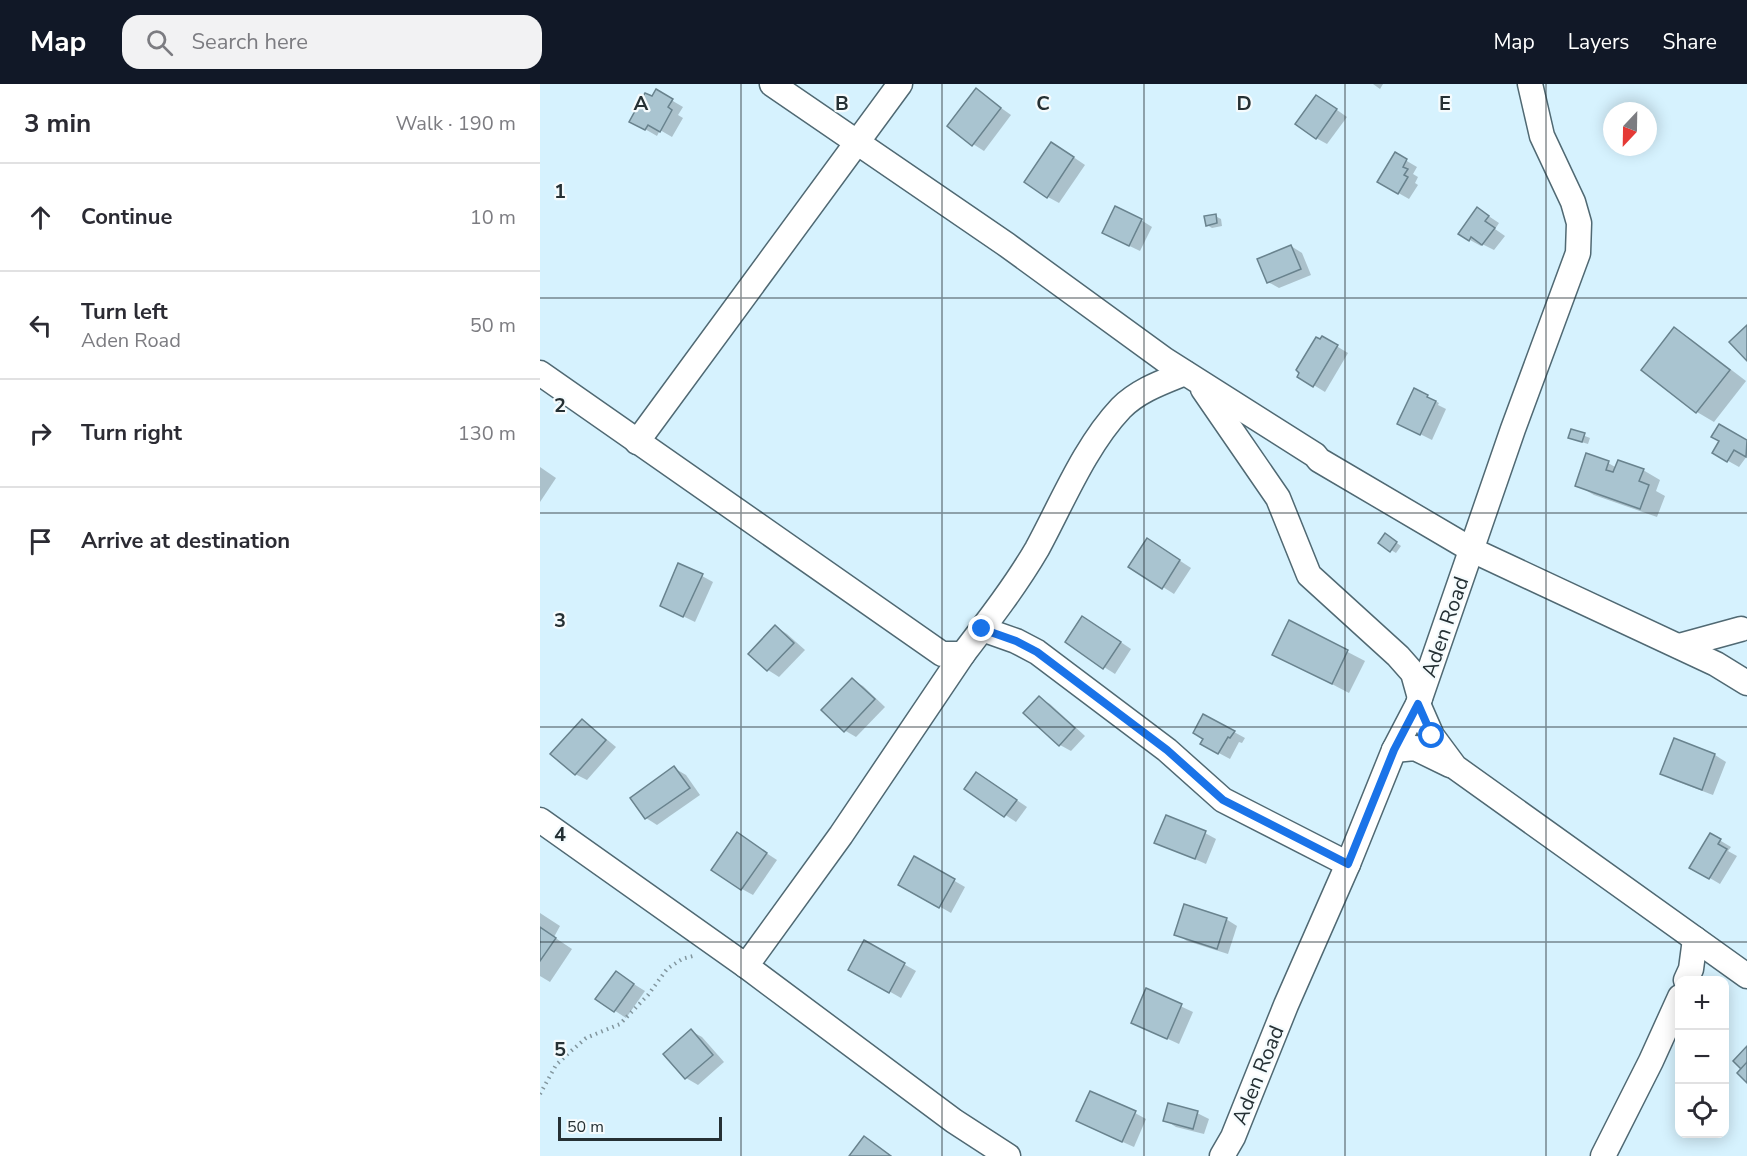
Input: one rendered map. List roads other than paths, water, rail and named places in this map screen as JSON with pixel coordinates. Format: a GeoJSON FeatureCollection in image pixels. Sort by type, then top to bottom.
{"type":"FeatureCollection","features":[{"type":"Feature","properties":{"kind":"street"},"geometry":{"type":"LineString","coordinates":[[772,84],[1007,245],[1191,377],[1315,455],[1319,460],[1472,550],[1716,663],[1747,683]]}},
{"type":"Feature","properties":{"kind":"street"},"geometry":{"type":"LineString","coordinates":[[637,442],[900,84]]}},
{"type":"Feature","properties":{"kind":"street","name":"Aden Road"},"geometry":{"type":"LineString","coordinates":[[1222,1156],[1233,1137],[1394,750],[1419,701],[1578,253],[1579,223],[1573,202],[1542,136],[1530,84]]}},
{"type":"Feature","properties":{"kind":"street"},"geometry":{"type":"LineString","coordinates":[[540,373],[942,654],[963,654]]}},
{"type":"Feature","properties":{"kind":"street"},"geometry":{"type":"LineString","coordinates":[[746,966],[841,835],[1036,550],[1092,447],[1122,408],[1150,387],[1191,377]]}},
{"type":"Feature","properties":{"kind":"street"},"geometry":{"type":"LineString","coordinates":[[1191,377],[1278,498],[1309,575],[1360,624],[1387,644],[1413,673],[1419,701],[1432,736],[1455,767]]}},
{"type":"Feature","properties":{"kind":"street"},"geometry":{"type":"LineString","coordinates":[[1679,646],[1744,625]]}},
{"type":"Feature","properties":{"kind":"street"},"geometry":{"type":"LineString","coordinates":[[1716,663],[1744,625]]}},
{"type":"Feature","properties":{"kind":"street"},"geometry":{"type":"LineString","coordinates":[[982,629],[1016,641],[1037,652],[1167,750],[1223,800],[1348,864]]}},
{"type":"Feature","properties":{"kind":"street"},"geometry":{"type":"LineString","coordinates":[[1394,750],[1415,748],[1455,767],[1747,976]]}},
{"type":"Feature","properties":{"kind":"street"},"geometry":{"type":"LineString","coordinates":[[540,820],[746,966],[954,1120],[1008,1156]]}},
{"type":"Feature","properties":{"kind":"street"},"geometry":{"type":"LineString","coordinates":[[1688,976],[1695,939]]}},
{"type":"Feature","properties":{"kind":"street"},"geometry":{"type":"LineString","coordinates":[[1603,1156],[1675,1008]]}}]}
